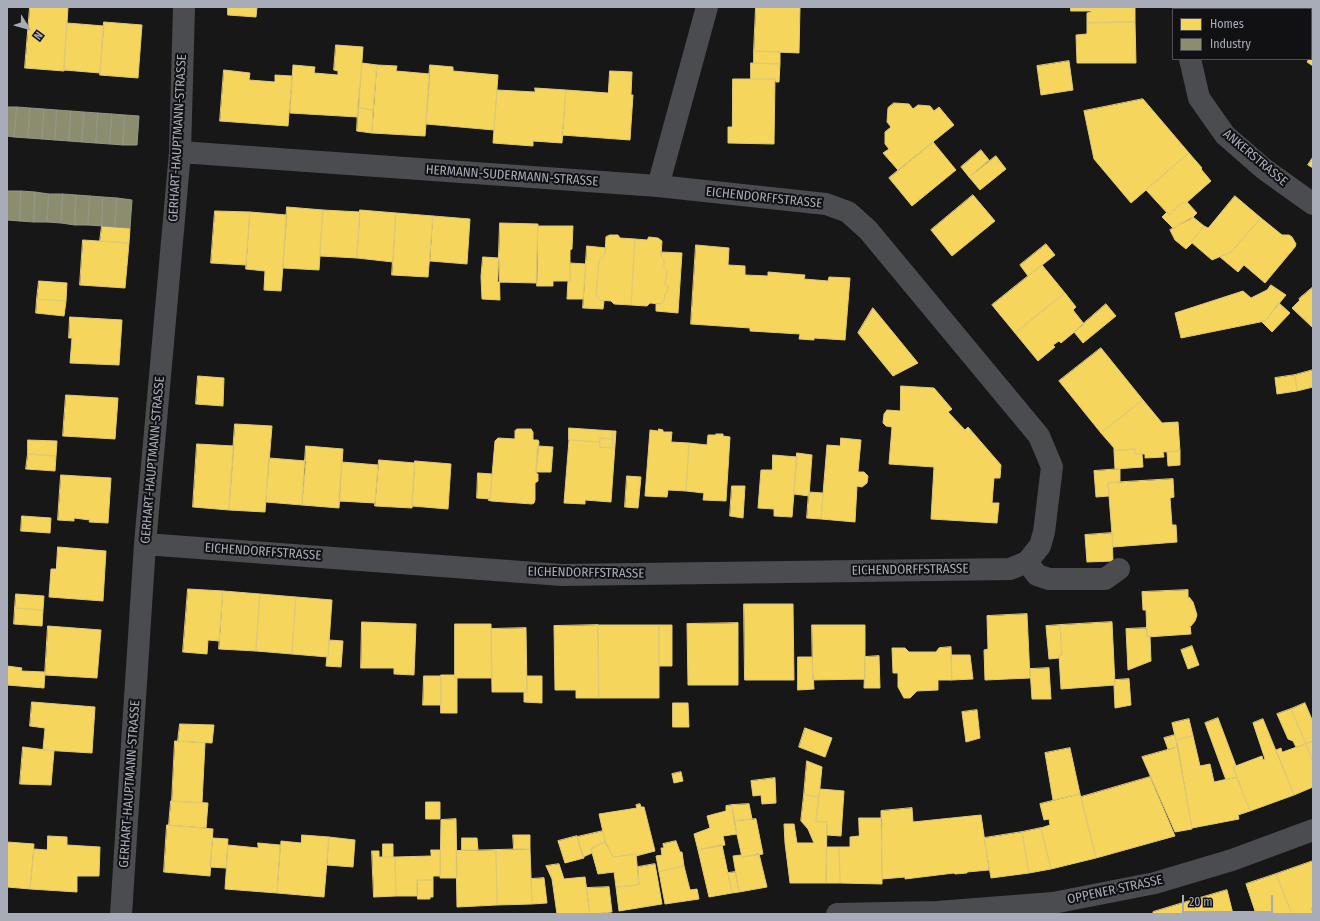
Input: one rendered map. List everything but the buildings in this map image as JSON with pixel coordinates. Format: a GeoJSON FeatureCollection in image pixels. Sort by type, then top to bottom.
{"type":"FeatureCollection","features":[{"type":"Feature","properties":{"kind":"street","name":"GERHART-HAUPTMANN-STRASSE"},"geometry":{"type":"LineString","coordinates":[[121,914],[145,544],[180,152],[184,7]]}},
{"type":"Feature","properties":{"kind":"street"},"geometry":{"type":"LineString","coordinates":[[658,186],[707,7]]}},
{"type":"Feature","properties":{"kind":"street","name":"ANKERSTRASSE"},"geometry":{"type":"LineString","coordinates":[[1190,60],[1199,98],[1225,135],[1264,169],[1313,204]]}},
{"type":"Feature","properties":{"kind":"street","name":"HERMANN-SUDERMANN-STRASSE"},"geometry":{"type":"LineString","coordinates":[[180,152],[658,186]]}},
{"type":"Feature","properties":{"kind":"street","name":"EICHENDORFFSTRASSE"},"geometry":{"type":"LineString","coordinates":[[145,544],[562,575],[1010,569],[1027,562],[1040,546],[1044,532],[1052,467],[1039,436],[868,230],[848,212],[826,204],[658,186]]}},
{"type":"Feature","properties":{"kind":"street"},"geometry":{"type":"LineString","coordinates":[[1027,562],[1037,575],[1049,579],[1105,579],[1119,569]]}},
{"type":"Feature","properties":{"kind":"street","name":"OPPENER STRASSE"},"geometry":{"type":"LineString","coordinates":[[837,914],[937,913],[1053,903],[1154,883],[1232,860],[1313,830]]}}]}
